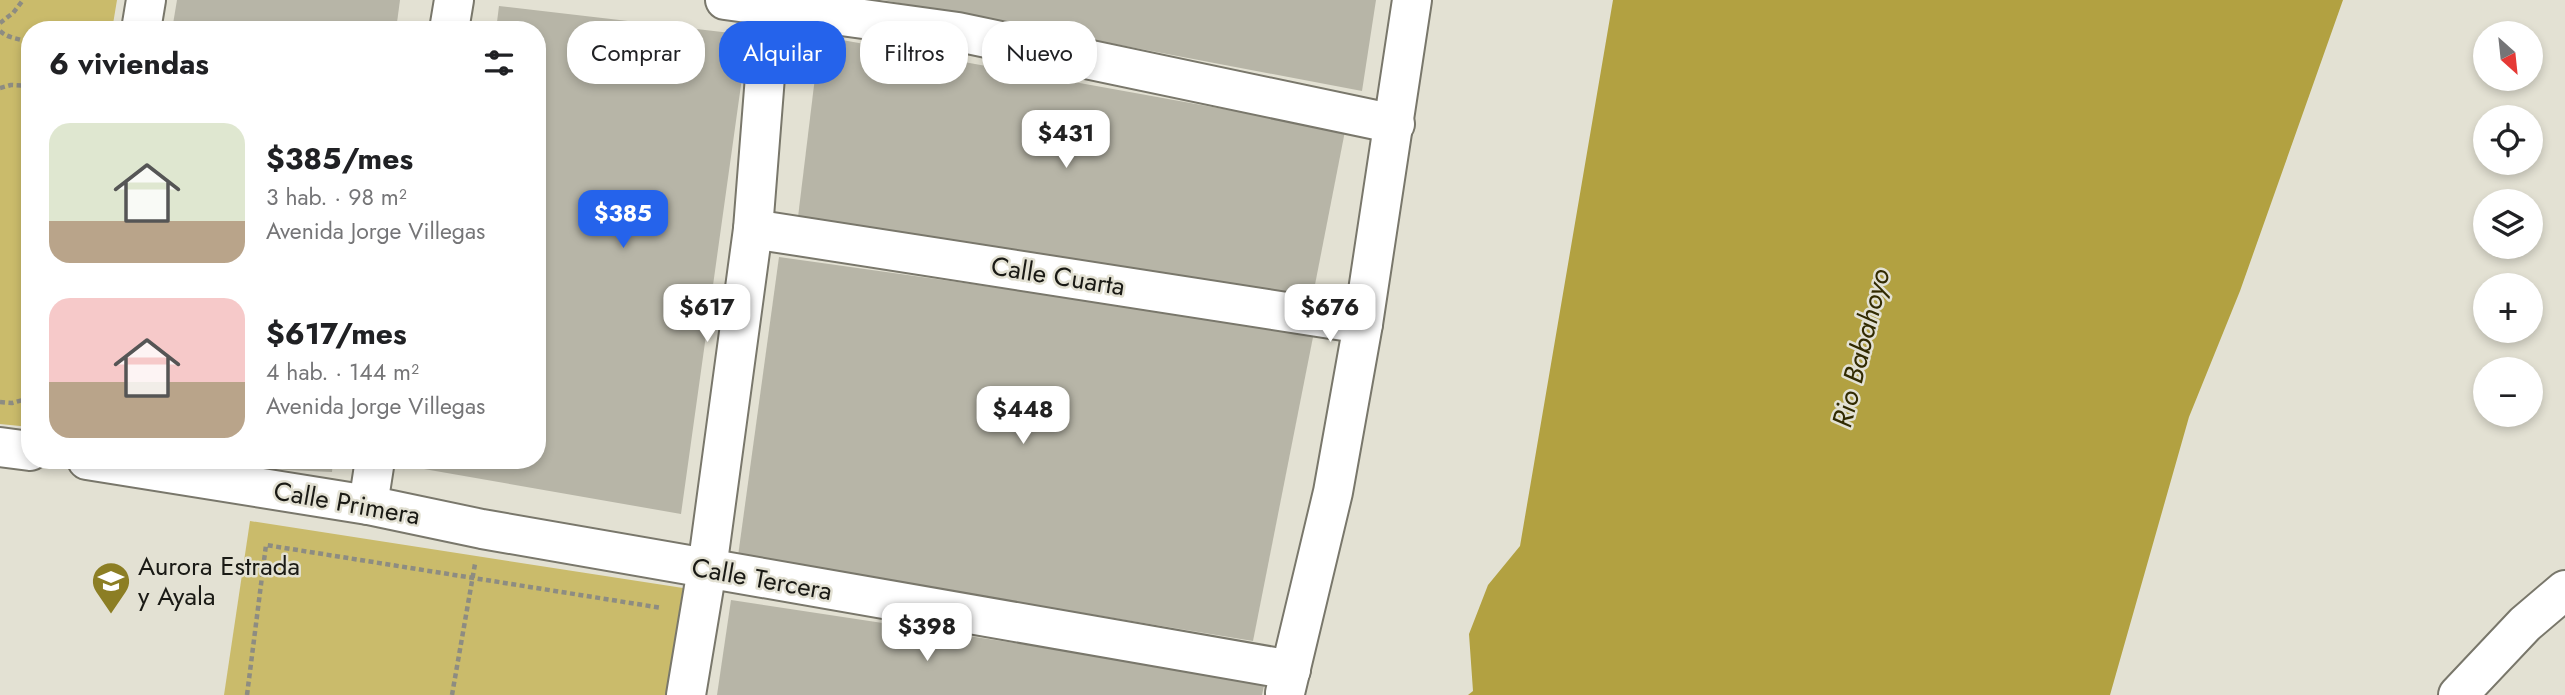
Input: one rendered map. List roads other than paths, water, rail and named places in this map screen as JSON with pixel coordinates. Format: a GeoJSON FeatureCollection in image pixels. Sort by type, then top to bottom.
{"type":"FeatureCollection","features":[{"type":"Feature","properties":{"kind":"street"},"geometry":{"type":"LineString","coordinates":[[142,21],[146,0]]}},
{"type":"Feature","properties":{"kind":"street"},"geometry":{"type":"LineString","coordinates":[[450,21],[454,0]]}},
{"type":"Feature","properties":{"kind":"street"},"geometry":{"type":"LineString","coordinates":[[726,0],[771,4],[958,32],[1395,124]]}},
{"type":"Feature","properties":{"kind":"street"},"geometry":{"type":"LineString","coordinates":[[1288,682],[1333,492],[1363,324],[1412,0]]}},
{"type":"Feature","properties":{"kind":"street"},"geometry":{"type":"LineString","coordinates":[[686,695],[707,569],[753,229],[771,4]]}},
{"type":"Feature","properties":{"kind":"street","name":"Calle Cuarta"},"geometry":{"type":"LineString","coordinates":[[753,229],[1363,324]]}},
{"type":"Feature","properties":{"kind":"street"},"geometry":{"type":"LineString","coordinates":[[0,447],[21,450]]}},
{"type":"Feature","properties":{"kind":"street","name":"Calle Primera"},"geometry":{"type":"LineString","coordinates":[[142,469],[368,505],[482,529]]}},
{"type":"Feature","properties":{"kind":"street"},"geometry":{"type":"LineString","coordinates":[[368,505],[374,469]]}},
{"type":"Feature","properties":{"kind":"street","name":"Calle Tercera"},"geometry":{"type":"LineString","coordinates":[[482,529],[707,569],[1288,682]]}},
{"type":"Feature","properties":{"kind":"street"},"geometry":{"type":"LineString","coordinates":[[2458,695],[2525,624],[2565,590]]}},
{"type":"Feature","properties":{"kind":"water","name":"Rio Babahoyo"},"geometry":{"type":"Polygon","coordinates":[[[1613,0],[2343,0],[2240,291],[2189,417],[2110,695],[1468,695],[1473,691],[1469,634],[1488,585],[1520,546],[1613,0]]]}},
{"type":"Feature","properties":{"kind":"place","name":"Aurora Estrada y Ayala"},"geometry":{"type":"Point","coordinates":[111,615]}}]}
